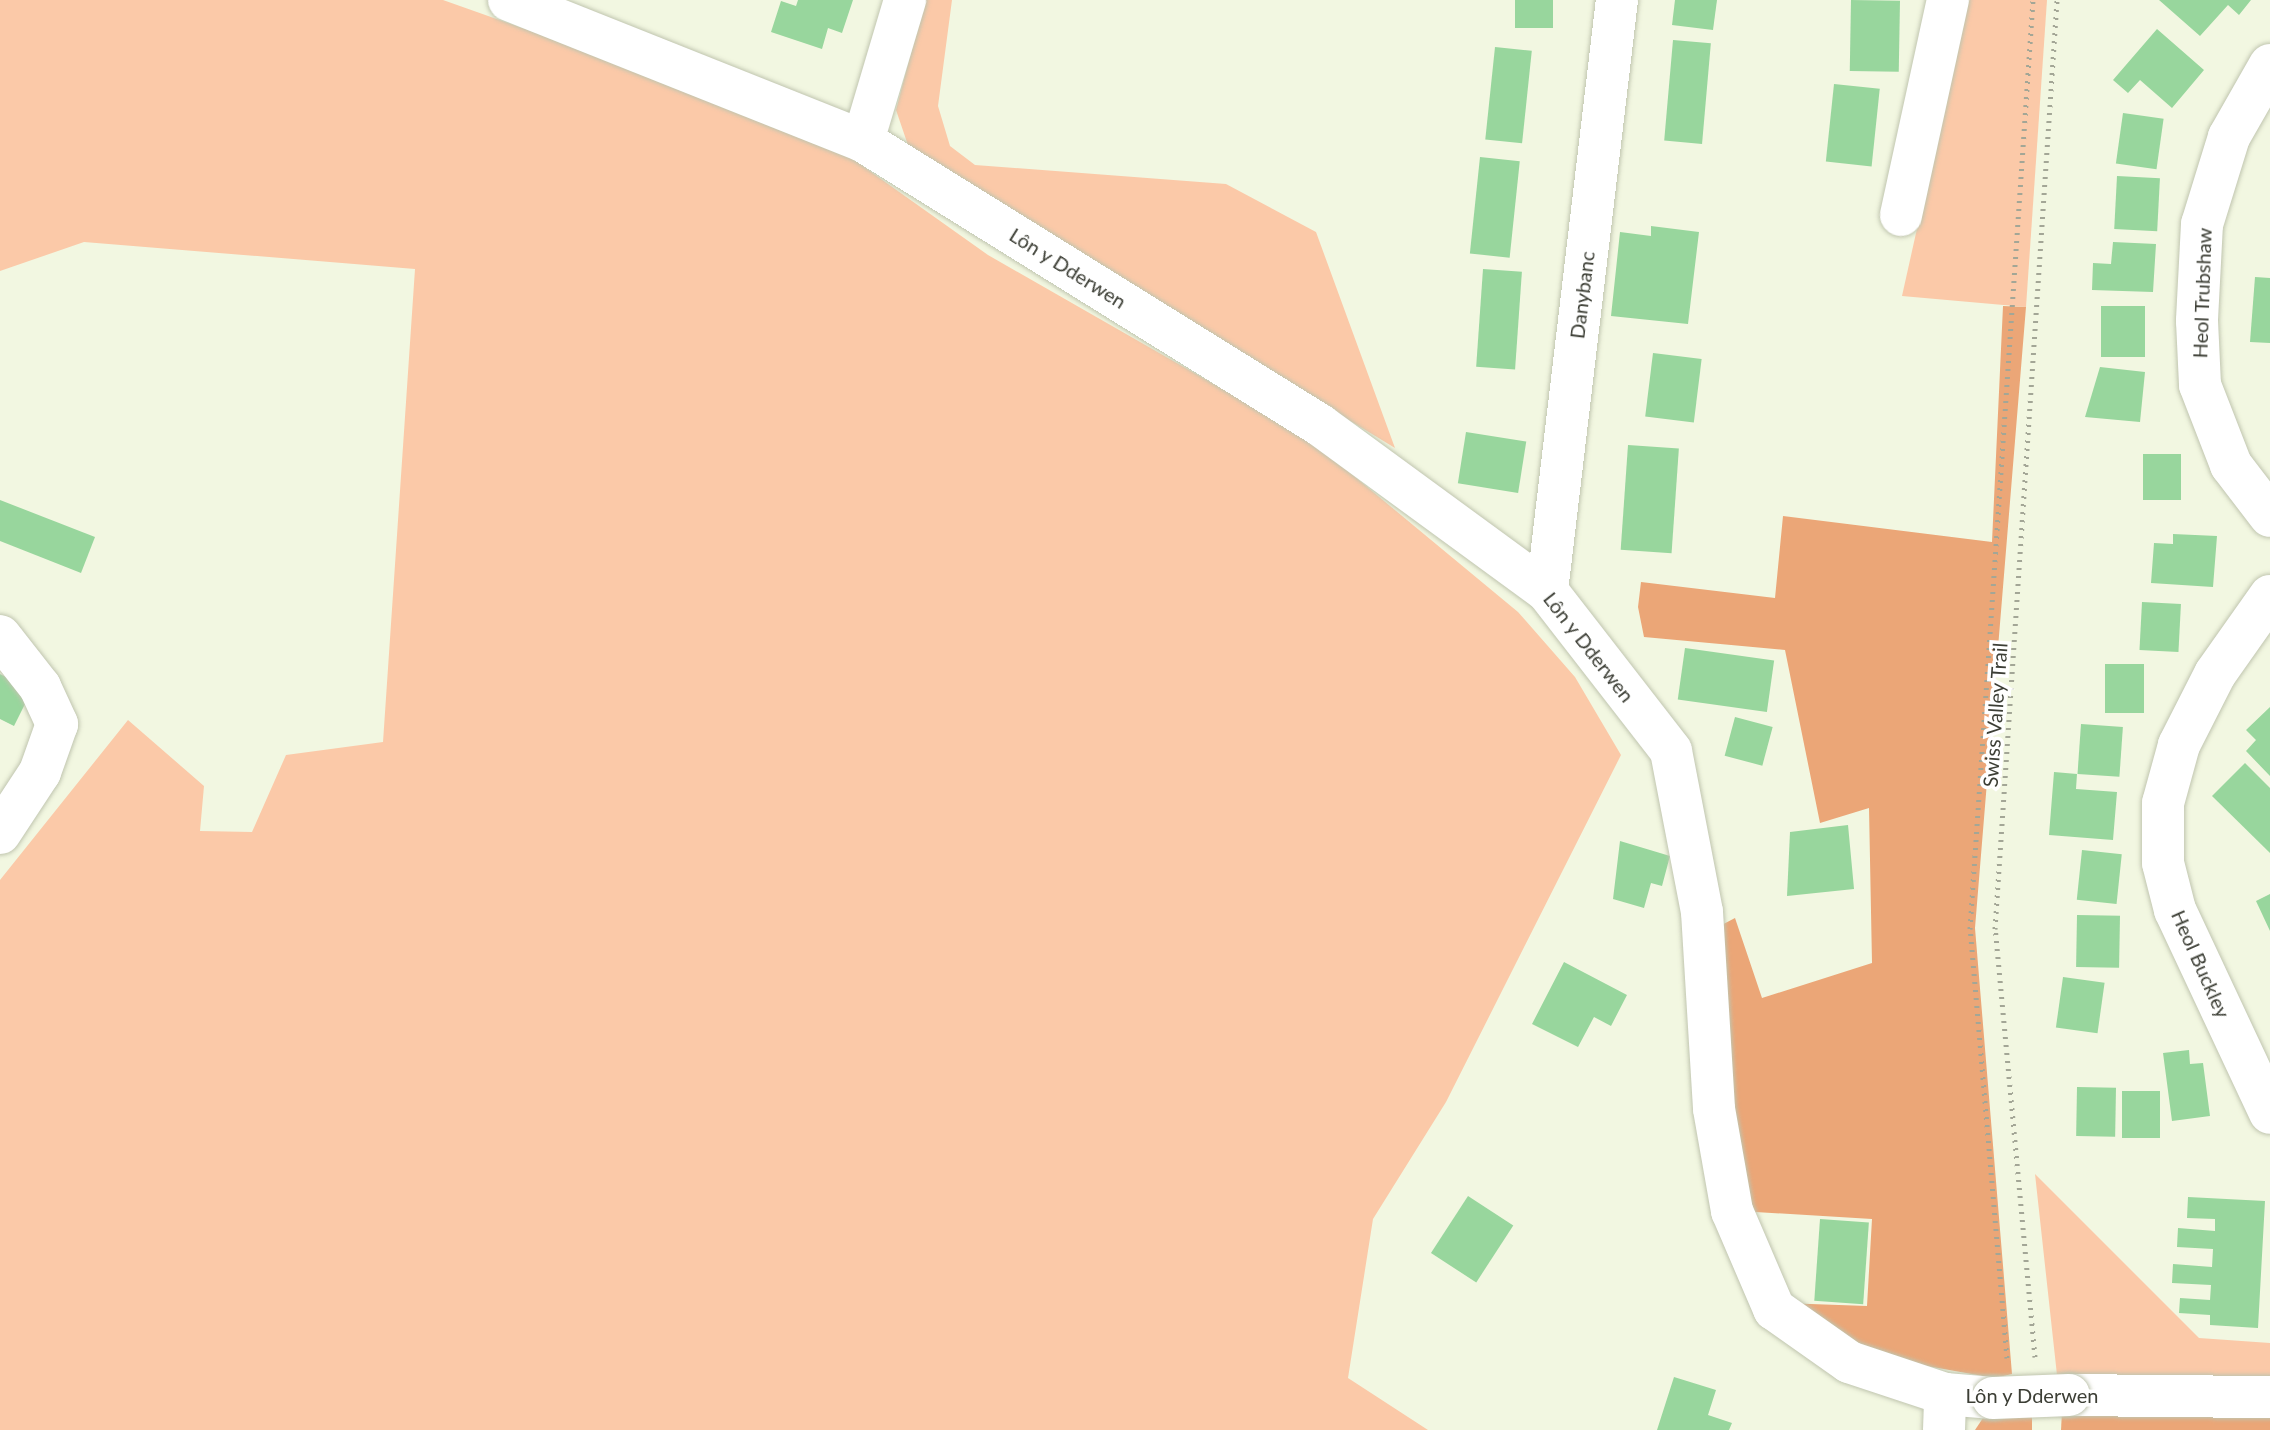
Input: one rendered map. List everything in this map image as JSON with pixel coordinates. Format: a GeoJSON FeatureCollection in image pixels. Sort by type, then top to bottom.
{"type":"FeatureCollection","features":[{"type":"Feature","properties":{"kind":"street","name":"Lôn y Dderwen"},"geometry":{"type":"LineString","coordinates":[[509,0],[863,141],[1320,425],[1547,591],[1671,751],[1702,912],[1714,1109],[1732,1211],[1774,1309],[1849,1362],[1944,1412],[1993,1398],[2069,1395],[2270,1397]]}},
{"type":"Feature","properties":{"kind":"street"},"geometry":{"type":"LineString","coordinates":[[863,141],[905,0]]}},
{"type":"Feature","properties":{"kind":"street","name":"Danybanc"},"geometry":{"type":"LineString","coordinates":[[1547,591],[1617,0]]}},
{"type":"Feature","properties":{"kind":"street"},"geometry":{"type":"LineString","coordinates":[[1901,215],[1948,0]]}},
{"type":"Feature","properties":{"kind":"street","name":"Heol Trubshaw"},"geometry":{"type":"LineString","coordinates":[[2270,65],[2229,137],[2202,224],[2197,321],[2200,385],[2231,465],[2270,516]]}},
{"type":"Feature","properties":{"kind":"street","name":"Heol Buckley"},"geometry":{"type":"LineString","coordinates":[[2270,596],[2215,674],[2179,745],[2163,818],[2175,910],[2270,1113]]}},
{"type":"Feature","properties":{"kind":"street"},"geometry":{"type":"LineString","coordinates":[[0,636],[40,687],[57,724],[40,772],[0,833]]}},
{"type":"Feature","properties":{"kind":"path"},"geometry":{"type":"LineString","coordinates":[[2033,0],[1970,929],[2007,1358],[2035,1357]]}},
{"type":"Feature","properties":{"kind":"path","name":"Swiss Valley Trail"},"geometry":{"type":"LineString","coordinates":[[2037,1368],[1995,929],[2057,0]]}},
{"type":"Feature","properties":{"kind":"shaded area"},"geometry":{"type":"Polygon","coordinates":[[[0,0],[443,0],[593,53],[850,157],[988,255],[1308,438],[1518,612],[1575,677],[1621,755],[1446,1102],[1373,1219],[1348,1378],[1428,1430],[0,1430],[0,880],[128,720],[204,786],[200,831],[252,832],[286,755],[383,742],[415,269],[84,242],[0,271],[0,0]]]}},
{"type":"Feature","properties":{"kind":"shaded area"},"geometry":{"type":"Polygon","coordinates":[[[925,0],[952,0],[938,106],[950,146],[975,165],[1226,184],[1316,232],[1395,448],[911,154],[896,110],[925,0]]]}},
{"type":"Feature","properties":{"kind":"shaded area"},"geometry":{"type":"Polygon","coordinates":[[[1968,0],[2047,0],[2026,307],[1902,296],[1968,0]]]}},
{"type":"Feature","properties":{"kind":"shaded area"},"geometry":{"type":"Polygon","coordinates":[[[2003,306],[2026,307],[1975,928],[2012,1374],[1994,1378],[1854,1353],[1782,1303],[1867,1306],[1872,1219],[1739,1211],[1714,929],[1735,918],[1762,998],[1872,963],[1869,808],[1820,823],[1785,650],[1644,637],[1638,607],[1641,582],[1775,598],[1783,516],[1992,542],[2003,306]]]}},
{"type":"Feature","properties":{"kind":"shaded area"},"geometry":{"type":"Polygon","coordinates":[[[2035,1174],[2199,1338],[2270,1343],[2270,1381],[2057,1375],[2035,1174]]]}},
{"type":"Feature","properties":{"kind":"shaded area"},"geometry":{"type":"Polygon","coordinates":[[[2270,1408],[2270,1430],[2061,1430],[2062,1412],[2270,1408]]]}},
{"type":"Feature","properties":{"kind":"shaded area"},"geometry":{"type":"Polygon","coordinates":[[[2032,1410],[2032,1430],[1975,1430],[1985,1415],[2032,1410]]]}},
{"type":"Feature","properties":{"kind":"building"},"geometry":{"type":"Polygon","coordinates":[[[798,0],[853,0],[842,33],[828,28],[822,49],[771,32],[781,1],[796,6],[798,0]]]}},
{"type":"Feature","properties":{"kind":"building"},"geometry":{"type":"Polygon","coordinates":[[[1515,0],[1553,0],[1553,28],[1515,28],[1515,0]]]}},
{"type":"Feature","properties":{"kind":"building"},"geometry":{"type":"Polygon","coordinates":[[[1675,0],[1717,0],[1713,30],[1672,25],[1675,0]]]}},
{"type":"Feature","properties":{"kind":"building"},"geometry":{"type":"Polygon","coordinates":[[[1851,0],[1900,1],[1899,72],[1850,71],[1851,0]]]}},
{"type":"Feature","properties":{"kind":"building"},"geometry":{"type":"Polygon","coordinates":[[[2159,0],[2251,0],[2239,15],[2228,5],[2200,36],[2159,0]]]}},
{"type":"Feature","properties":{"kind":"building"},"geometry":{"type":"Polygon","coordinates":[[[2157,29],[2204,70],[2172,108],[2140,80],[2128,93],[2113,80],[2157,29]]]}},
{"type":"Feature","properties":{"kind":"building"},"geometry":{"type":"Polygon","coordinates":[[[1673,40],[1711,43],[1702,144],[1664,141],[1673,40]]]}},
{"type":"Feature","properties":{"kind":"building"},"geometry":{"type":"Polygon","coordinates":[[[1495,47],[1532,51],[1522,143],[1485,139],[1495,47]]]}},
{"type":"Feature","properties":{"kind":"building"},"geometry":{"type":"Polygon","coordinates":[[[1834,84],[1880,89],[1872,166],[1826,162],[1834,84]]]}},
{"type":"Feature","properties":{"kind":"building"},"geometry":{"type":"Polygon","coordinates":[[[2123,113],[2164,119],[2157,169],[2116,164],[2123,113]]]}},
{"type":"Feature","properties":{"kind":"building"},"geometry":{"type":"Polygon","coordinates":[[[1480,157],[1520,161],[1510,258],[1470,253],[1480,157]]]}},
{"type":"Feature","properties":{"kind":"building"},"geometry":{"type":"Polygon","coordinates":[[[2117,176],[2160,178],[2157,231],[2114,229],[2117,176]]]}},
{"type":"Feature","properties":{"kind":"building"},"geometry":{"type":"Polygon","coordinates":[[[1651,226],[1699,232],[1688,324],[1611,316],[1620,232],[1651,236],[1651,226]]]}},
{"type":"Feature","properties":{"kind":"building"},"geometry":{"type":"Polygon","coordinates":[[[2113,242],[2156,244],[2153,292],[2092,290],[2093,263],[2111,264],[2113,242]]]}},
{"type":"Feature","properties":{"kind":"building"},"geometry":{"type":"Polygon","coordinates":[[[1483,269],[1522,272],[1515,369],[1476,367],[1483,269]]]}},
{"type":"Feature","properties":{"kind":"building"},"geometry":{"type":"Polygon","coordinates":[[[2255,277],[2270,278],[2270,343],[2250,342],[2255,277]]]}},
{"type":"Feature","properties":{"kind":"building"},"geometry":{"type":"Polygon","coordinates":[[[2101,306],[2145,306],[2145,357],[2101,357],[2101,306]]]}},
{"type":"Feature","properties":{"kind":"building"},"geometry":{"type":"Polygon","coordinates":[[[1653,353],[1702,359],[1694,422],[1645,417],[1653,353]]]}},
{"type":"Feature","properties":{"kind":"building"},"geometry":{"type":"Polygon","coordinates":[[[2100,367],[2145,372],[2140,422],[2085,417],[2100,367]]]}},
{"type":"Feature","properties":{"kind":"building"},"geometry":{"type":"Polygon","coordinates":[[[1466,432],[1526,442],[1518,493],[1458,483],[1466,432]]]}},
{"type":"Feature","properties":{"kind":"building"},"geometry":{"type":"Polygon","coordinates":[[[1628,445],[1679,449],[1672,553],[1621,550],[1628,445]]]}},
{"type":"Feature","properties":{"kind":"building"},"geometry":{"type":"Polygon","coordinates":[[[2143,454],[2181,454],[2181,500],[2143,500],[2143,454]]]}},
{"type":"Feature","properties":{"kind":"building"},"geometry":{"type":"Polygon","coordinates":[[[0,500],[95,537],[81,573],[0,541],[0,500]]]}},
{"type":"Feature","properties":{"kind":"building"},"geometry":{"type":"Polygon","coordinates":[[[2173,534],[2217,536],[2213,587],[2151,583],[2154,543],[2173,544],[2173,534]]]}},
{"type":"Feature","properties":{"kind":"building"},"geometry":{"type":"Polygon","coordinates":[[[2142,602],[2181,604],[2178,652],[2139,650],[2142,602]]]}},
{"type":"Feature","properties":{"kind":"building"},"geometry":{"type":"Polygon","coordinates":[[[1685,648],[1774,661],[1767,712],[1678,699],[1685,648]]]}},
{"type":"Feature","properties":{"kind":"building"},"geometry":{"type":"Polygon","coordinates":[[[2105,664],[2144,664],[2144,713],[2105,713],[2105,664]]]}},
{"type":"Feature","properties":{"kind":"building"},"geometry":{"type":"Polygon","coordinates":[[[0,674],[32,690],[14,726],[0,719],[0,674]]]}},
{"type":"Feature","properties":{"kind":"building"},"geometry":{"type":"Polygon","coordinates":[[[2270,707],[2270,776],[2246,751],[2256,740],[2246,730],[2270,707]]]}},
{"type":"Feature","properties":{"kind":"building"},"geometry":{"type":"Polygon","coordinates":[[[1735,717],[1773,727],[1762,766],[1725,756],[1735,717]]]}},
{"type":"Feature","properties":{"kind":"building"},"geometry":{"type":"Polygon","coordinates":[[[2081,724],[2123,727],[2119,777],[2078,774],[2081,724]]]}},
{"type":"Feature","properties":{"kind":"building"},"geometry":{"type":"Polygon","coordinates":[[[2245,763],[2270,788],[2270,853],[2212,796],[2245,763]]]}},
{"type":"Feature","properties":{"kind":"building"},"geometry":{"type":"Polygon","coordinates":[[[2054,772],[2077,774],[2076,789],[2117,792],[2113,840],[2049,835],[2054,772]]]}},
{"type":"Feature","properties":{"kind":"building"},"geometry":{"type":"Polygon","coordinates":[[[1848,825],[1854,889],[1787,896],[1790,832],[1848,825]]]}},
{"type":"Feature","properties":{"kind":"building"},"geometry":{"type":"Polygon","coordinates":[[[1620,841],[1670,856],[1662,886],[1651,883],[1644,908],[1613,899],[1620,841]]]}},
{"type":"Feature","properties":{"kind":"building"},"geometry":{"type":"Polygon","coordinates":[[[2082,850],[2122,854],[2117,904],[2077,900],[2082,850]]]}},
{"type":"Feature","properties":{"kind":"building"},"geometry":{"type":"Polygon","coordinates":[[[2270,894],[2270,931],[2256,901],[2270,894]]]}},
{"type":"Feature","properties":{"kind":"building"},"geometry":{"type":"Polygon","coordinates":[[[2077,915],[2120,916],[2119,968],[2076,967],[2077,915]]]}},
{"type":"Feature","properties":{"kind":"building"},"geometry":{"type":"Polygon","coordinates":[[[1564,962],[1627,995],[1611,1026],[1594,1017],[1578,1047],[1532,1024],[1564,962]]]}},
{"type":"Feature","properties":{"kind":"building"},"geometry":{"type":"Polygon","coordinates":[[[2063,977],[2105,983],[2097,1033],[2056,1028],[2063,977]]]}},
{"type":"Feature","properties":{"kind":"building"},"geometry":{"type":"Polygon","coordinates":[[[2189,1050],[2190,1064],[2203,1063],[2210,1116],[2172,1121],[2163,1053],[2189,1050]]]}},
{"type":"Feature","properties":{"kind":"building"},"geometry":{"type":"Polygon","coordinates":[[[2077,1087],[2116,1088],[2115,1137],[2076,1136],[2077,1087]]]}},
{"type":"Feature","properties":{"kind":"building"},"geometry":{"type":"Polygon","coordinates":[[[2122,1091],[2160,1091],[2160,1138],[2122,1138],[2122,1091]]]}},
{"type":"Feature","properties":{"kind":"building"},"geometry":{"type":"Polygon","coordinates":[[[1468,1196],[1513,1225],[1476,1282],[1431,1253],[1468,1196]]]}},
{"type":"Feature","properties":{"kind":"building"},"geometry":{"type":"Polygon","coordinates":[[[2188,1197],[2265,1201],[2258,1328],[2210,1325],[2210,1315],[2179,1313],[2180,1298],[2210,1300],[2211,1285],[2172,1283],[2173,1264],[2212,1267],[2213,1249],[2177,1247],[2178,1228],[2215,1231],[2215,1219],[2187,1218],[2188,1197]]]}},
{"type":"Feature","properties":{"kind":"building"},"geometry":{"type":"Polygon","coordinates":[[[1820,1219],[1869,1222],[1863,1304],[1814,1301],[1820,1219]]]}},
{"type":"Feature","properties":{"kind":"building"},"geometry":{"type":"Polygon","coordinates":[[[1674,1377],[1716,1390],[1708,1415],[1732,1423],[1729,1430],[1657,1430],[1674,1377]]]}}]}
